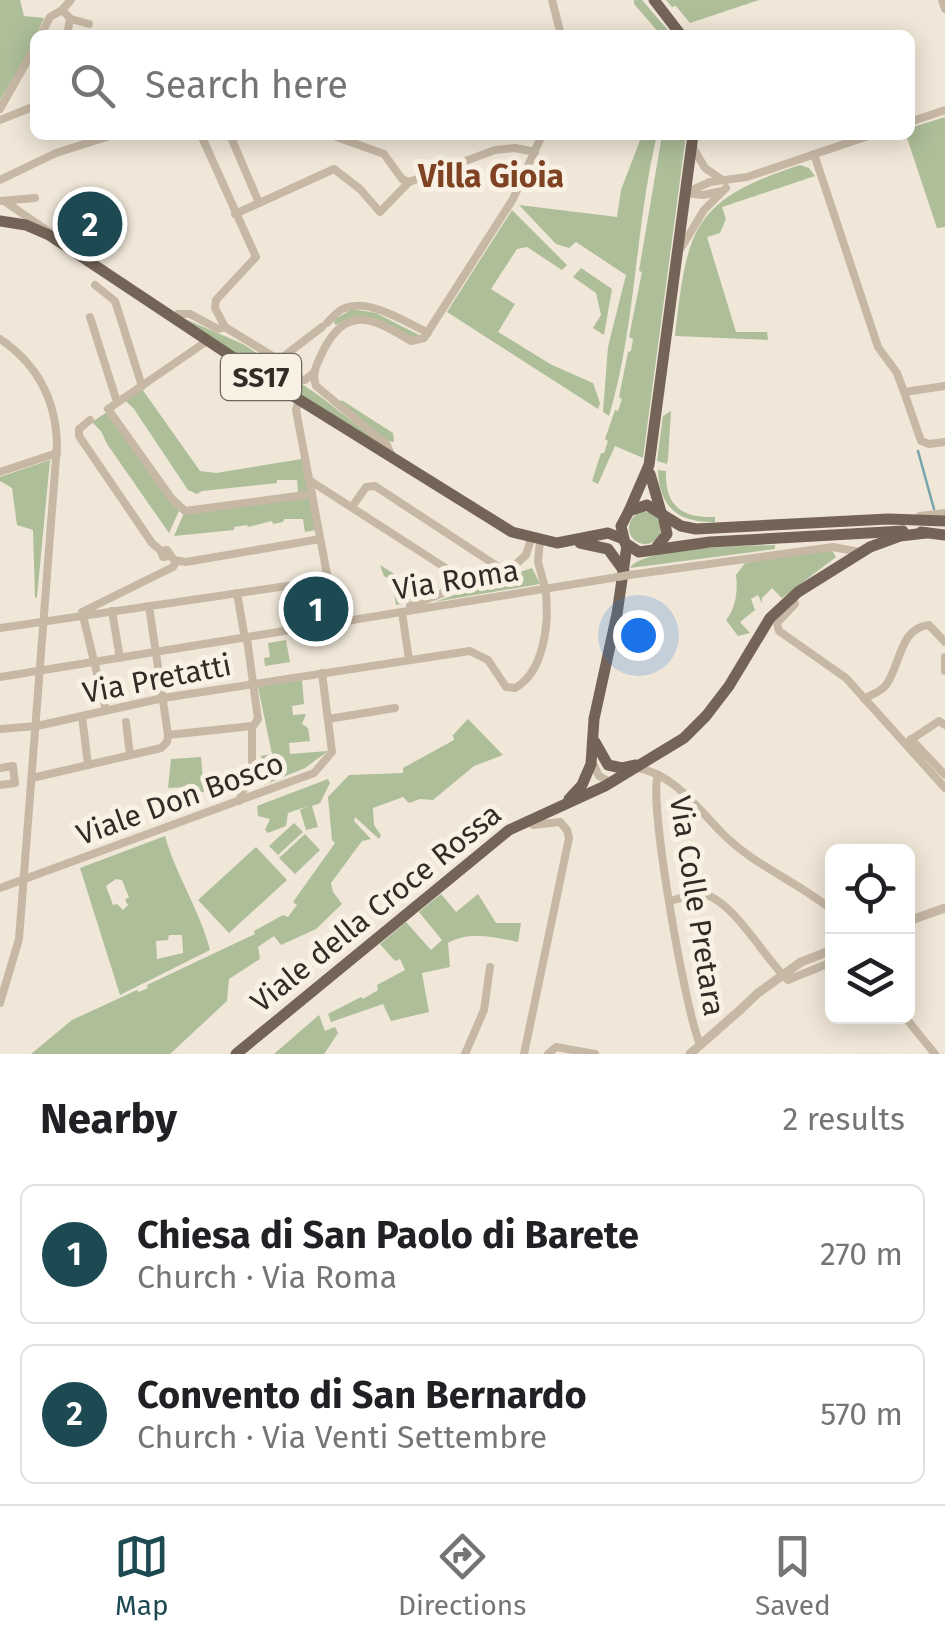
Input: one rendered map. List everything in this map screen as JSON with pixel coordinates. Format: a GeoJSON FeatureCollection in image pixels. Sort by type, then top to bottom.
{"type":"FeatureCollection","features":[{"type":"Feature","properties":{"kind":"main road"},"geometry":{"type":"LineString","coordinates":[[654,0],[677,30]]}},
{"type":"Feature","properties":{"kind":"main road"},"geometry":{"type":"LineString","coordinates":[[557,806],[579,789],[592,760],[593,732],[624,575],[625,542],[620,529],[649,465],[693,140]]}},
{"type":"Feature","properties":{"kind":"main road","name":"SS17"},"geometry":{"type":"LineString","coordinates":[[0,220],[50,235],[298,400],[501,526],[536,540],[566,543],[611,533],[625,542]]}},
{"type":"Feature","properties":{"kind":"main road"},"geometry":{"type":"LineString","coordinates":[[649,465],[653,494],[666,534],[655,549]]}},
{"type":"Feature","properties":{"kind":"main road"},"geometry":{"type":"LineString","coordinates":[[626,514],[643,505],[682,526],[696,529],[905,518],[945,521]]}},
{"type":"Feature","properties":{"kind":"main road","name":"SS17"},"geometry":{"type":"LineString","coordinates":[[592,537],[626,514]]}},
{"type":"Feature","properties":{"kind":"main road","name":"Viale della Croce Rossa"},"geometry":{"type":"LineString","coordinates":[[236,1054],[447,879],[526,820],[613,782],[654,759],[708,714],[770,618],[792,596],[860,552],[889,539],[926,532]]}},
{"type":"Feature","properties":{"kind":"main road"},"geometry":{"type":"LineString","coordinates":[[625,542],[638,552],[830,534],[945,534]]}},
{"type":"Feature","properties":{"kind":"main road"},"geometry":{"type":"LineString","coordinates":[[566,543],[603,547],[617,558],[624,575]]}},
{"type":"Feature","properties":{"kind":"main road"},"geometry":{"type":"LineString","coordinates":[[593,732],[599,754],[610,766],[628,767],[654,759]]}},
{"type":"Feature","properties":{"kind":"street"},"geometry":{"type":"LineString","coordinates":[[44,30],[49,19],[70,0]]}},
{"type":"Feature","properties":{"kind":"street"},"geometry":{"type":"LineString","coordinates":[[552,0],[561,30]]}},
{"type":"Feature","properties":{"kind":"street"},"geometry":{"type":"LineString","coordinates":[[942,0],[945,9]]}},
{"type":"Feature","properties":{"kind":"street"},"geometry":{"type":"LineString","coordinates":[[62,10],[70,19],[89,24]]}},
{"type":"Feature","properties":{"kind":"street"},"geometry":{"type":"LineString","coordinates":[[69,30],[70,19]]}},
{"type":"Feature","properties":{"kind":"street"},"geometry":{"type":"LineString","coordinates":[[0,109],[30,56]]}},
{"type":"Feature","properties":{"kind":"street"},"geometry":{"type":"LineString","coordinates":[[0,120],[30,109]]}},
{"type":"Feature","properties":{"kind":"street"},"geometry":{"type":"LineString","coordinates":[[915,120],[945,110]]}},
{"type":"Feature","properties":{"kind":"street"},"geometry":{"type":"LineString","coordinates":[[0,180],[56,153],[98,140]]}},
{"type":"Feature","properties":{"kind":"street"},"geometry":{"type":"LineString","coordinates":[[203,140],[256,257],[216,300],[215,308],[225,327],[279,360],[280,366],[297,380],[305,380],[314,372],[333,333],[348,322],[360,319],[383,324],[416,342],[428,334],[514,199],[540,140]]}},
{"type":"Feature","properties":{"kind":"street"},"geometry":{"type":"LineString","coordinates":[[232,140],[259,203]]}},
{"type":"Feature","properties":{"kind":"street"},"geometry":{"type":"LineString","coordinates":[[347,140],[382,152],[409,182]]}},
{"type":"Feature","properties":{"kind":"street"},"geometry":{"type":"LineString","coordinates":[[693,140],[707,170],[726,184]]}},
{"type":"Feature","properties":{"kind":"street"},"geometry":{"type":"LineString","coordinates":[[685,193],[705,195],[747,176],[856,140]]}},
{"type":"Feature","properties":{"kind":"street"},"geometry":{"type":"LineString","coordinates":[[236,214],[335,169],[381,212],[409,182],[482,153],[515,148],[535,152]]}},
{"type":"Feature","properties":{"kind":"street"},"geometry":{"type":"LineString","coordinates":[[814,154],[876,343],[896,371],[921,441],[945,442]]}},
{"type":"Feature","properties":{"kind":"street"},"geometry":{"type":"LineString","coordinates":[[676,258],[699,216],[726,184]]}},
{"type":"Feature","properties":{"kind":"street"},"geometry":{"type":"LineString","coordinates":[[2,201],[36,198]]}},
{"type":"Feature","properties":{"kind":"street"},"geometry":{"type":"LineString","coordinates":[[2,201],[40,224],[50,235]]}},
{"type":"Feature","properties":{"kind":"street"},"geometry":{"type":"LineString","coordinates":[[95,284],[115,301],[142,386]]}},
{"type":"Feature","properties":{"kind":"street"},"geometry":{"type":"LineString","coordinates":[[279,360],[344,308],[376,310],[428,334]]}},
{"type":"Feature","properties":{"kind":"street"},"geometry":{"type":"LineString","coordinates":[[174,318],[187,314],[218,329],[225,327]]}},
{"type":"Feature","properties":{"kind":"street"},"geometry":{"type":"LineString","coordinates":[[90,317],[117,402]]}},
{"type":"Feature","properties":{"kind":"street"},"geometry":{"type":"LineString","coordinates":[[324,325],[332,325],[333,333]]}},
{"type":"Feature","properties":{"kind":"street"},"geometry":{"type":"LineString","coordinates":[[0,338],[40,378],[52,409],[57,454],[17,952],[0,1003]]}},
{"type":"Feature","properties":{"kind":"street"},"geometry":{"type":"LineString","coordinates":[[207,341],[108,408],[183,510],[199,512],[312,494]]}},
{"type":"Feature","properties":{"kind":"street"},"geometry":{"type":"LineString","coordinates":[[314,372],[316,386],[387,444],[392,457]]}},
{"type":"Feature","properties":{"kind":"street"},"geometry":{"type":"LineString","coordinates":[[904,392],[945,386]]}},
{"type":"Feature","properties":{"kind":"street"},"geometry":{"type":"LineString","coordinates":[[298,400],[296,410],[336,622]]}},
{"type":"Feature","properties":{"kind":"street"},"geometry":{"type":"LineString","coordinates":[[90,420],[79,430],[81,439],[152,543],[177,561],[320,539]]}},
{"type":"Feature","properties":{"kind":"street"},"geometry":{"type":"LineString","coordinates":[[0,472],[57,454]]}},
{"type":"Feature","properties":{"kind":"street"},"geometry":{"type":"LineString","coordinates":[[310,480],[469,583]]}},
{"type":"Feature","properties":{"kind":"street"},"geometry":{"type":"LineString","coordinates":[[350,504],[364,489],[374,485],[504,570]]}},
{"type":"Feature","properties":{"kind":"street"},"geometry":{"type":"LineString","coordinates":[[905,518],[945,513]]}},
{"type":"Feature","properties":{"kind":"street"},"geometry":{"type":"LineString","coordinates":[[519,562],[536,540]]}},
{"type":"Feature","properties":{"kind":"street"},"geometry":{"type":"LineString","coordinates":[[536,540],[544,584]]}},
{"type":"Feature","properties":{"kind":"street","name":"Via Roma"},"geometry":{"type":"LineString","coordinates":[[0,677],[624,575],[832,547],[860,552]]}},
{"type":"Feature","properties":{"kind":"street"},"geometry":{"type":"LineString","coordinates":[[409,660],[400,612],[519,562],[532,559],[538,566]]}},
{"type":"Feature","properties":{"kind":"street"},"geometry":{"type":"LineString","coordinates":[[82,615],[89,606],[173,567],[177,561]]}},
{"type":"Feature","properties":{"kind":"street"},"geometry":{"type":"LineString","coordinates":[[0,628],[328,580]]}},
{"type":"Feature","properties":{"kind":"street"},"geometry":{"type":"LineString","coordinates":[[168,736],[252,726],[258,720],[237,593]]}},
{"type":"Feature","properties":{"kind":"street","name":"Via Pretatti"},"geometry":{"type":"LineString","coordinates":[[0,729],[37,726],[163,698],[476,652],[490,663],[506,686],[518,687],[530,676],[537,661],[547,623],[546,594]]}},
{"type":"Feature","properties":{"kind":"street"},"geometry":{"type":"LineString","coordinates":[[792,596],[794,605],[777,623],[778,629],[797,646],[838,671],[945,774]]}},
{"type":"Feature","properties":{"kind":"street"},"geometry":{"type":"LineString","coordinates":[[32,778],[164,746],[168,736],[149,606]]}},
{"type":"Feature","properties":{"kind":"street"},"geometry":{"type":"LineString","coordinates":[[112,611],[120,658]]}},
{"type":"Feature","properties":{"kind":"street"},"geometry":{"type":"LineString","coordinates":[[82,615],[106,710]]}},
{"type":"Feature","properties":{"kind":"street"},"geometry":{"type":"LineString","coordinates":[[864,699],[886,685],[905,642],[926,624],[945,642]]}},
{"type":"Feature","properties":{"kind":"street"},"geometry":{"type":"LineString","coordinates":[[945,657],[945,670]]}},
{"type":"Feature","properties":{"kind":"street"},"geometry":{"type":"LineString","coordinates":[[322,673],[328,714],[395,708]]}},
{"type":"Feature","properties":{"kind":"street","name":"Viale Don Bosco"},"geometry":{"type":"LineString","coordinates":[[0,888],[309,776],[329,760],[332,749],[328,714]]}},
{"type":"Feature","properties":{"kind":"street"},"geometry":{"type":"LineString","coordinates":[[82,716],[88,765]]}},
{"type":"Feature","properties":{"kind":"street"},"geometry":{"type":"LineString","coordinates":[[908,741],[936,721],[945,725]]}},
{"type":"Feature","properties":{"kind":"street"},"geometry":{"type":"LineString","coordinates":[[126,722],[130,755]]}},
{"type":"Feature","properties":{"kind":"street"},"geometry":{"type":"LineString","coordinates":[[239,802],[252,770],[252,726]]}},
{"type":"Feature","properties":{"kind":"street"},"geometry":{"type":"LineString","coordinates":[[908,741],[945,788]]}},
{"type":"Feature","properties":{"kind":"street"},"geometry":{"type":"LineString","coordinates":[[654,759],[650,766],[656,775]]}},
{"type":"Feature","properties":{"kind":"street"},"geometry":{"type":"LineString","coordinates":[[592,760],[600,778],[613,782]]}},
{"type":"Feature","properties":{"kind":"street"},"geometry":{"type":"LineString","coordinates":[[0,768],[14,766],[14,783],[0,784]]}},
{"type":"Feature","properties":{"kind":"street"},"geometry":{"type":"LineString","coordinates":[[638,768],[686,795],[733,843],[825,905]]}},
{"type":"Feature","properties":{"kind":"street","name":"Via Colle Pretara"},"geometry":{"type":"LineString","coordinates":[[656,775],[654,802],[669,901],[700,1044]]}},
{"type":"Feature","properties":{"kind":"street"},"geometry":{"type":"LineString","coordinates":[[524,1054],[569,838],[560,822],[534,825],[526,820]]}},
{"type":"Feature","properties":{"kind":"street"},"geometry":{"type":"LineString","coordinates":[[26,857],[34,870],[42,874]]}},
{"type":"Feature","properties":{"kind":"street"},"geometry":{"type":"LineString","coordinates":[[669,901],[703,894],[719,902],[788,980],[825,965]]}},
{"type":"Feature","properties":{"kind":"street"},"geometry":{"type":"LineString","coordinates":[[915,919],[945,908]]}},
{"type":"Feature","properties":{"kind":"street"},"geometry":{"type":"LineString","coordinates":[[690,1054],[758,992],[801,962],[825,953]]}},
{"type":"Feature","properties":{"kind":"street"},"geometry":{"type":"LineString","coordinates":[[465,1054],[484,1010],[490,967]]}},
{"type":"Feature","properties":{"kind":"street"},"geometry":{"type":"LineString","coordinates":[[911,1024],[935,1054]]}},
{"type":"Feature","properties":{"kind":"street"},"geometry":{"type":"LineString","coordinates":[[548,1054],[556,1046],[595,1054]]}},
{"type":"Feature","properties":{"kind":"green space"},"geometry":{"type":"Polygon","coordinates":[[[0,0],[20,0],[24,16],[44,18],[39,30],[30,30],[30,50],[0,100],[0,0]]]}},
{"type":"Feature","properties":{"kind":"green space"},"geometry":{"type":"Polygon","coordinates":[[[634,0],[642,0],[668,30],[657,30],[634,0]]]}},
{"type":"Feature","properties":{"kind":"green space"},"geometry":{"type":"Polygon","coordinates":[[[666,0],[759,0],[690,23],[666,0]]]}},
{"type":"Feature","properties":{"kind":"green space"},"geometry":{"type":"Polygon","coordinates":[[[945,117],[945,227],[937,228],[908,140],[915,140],[915,126],[945,117]]]}},
{"type":"Feature","properties":{"kind":"green space"},"geometry":{"type":"Polygon","coordinates":[[[640,140],[656,140],[625,347],[609,416],[603,412],[608,347],[626,275],[576,242],[569,248],[556,244],[519,205],[617,217],[621,190],[640,140]]]}},
{"type":"Feature","properties":{"kind":"green space"},"geometry":{"type":"Polygon","coordinates":[[[661,140],[685,140],[643,458],[615,446],[598,484],[592,481],[622,399],[619,397],[633,339],[629,337],[642,272],[639,271],[661,140]]]}},
{"type":"Feature","properties":{"kind":"green space"},"geometry":{"type":"Polygon","coordinates":[[[800,165],[815,176],[722,207],[726,219],[720,233],[707,237],[736,332],[767,332],[768,340],[675,336],[684,269],[702,223],[716,206],[737,191],[800,165]]]}},
{"type":"Feature","properties":{"kind":"green space"},"geometry":{"type":"Polygon","coordinates":[[[512,210],[567,265],[562,270],[527,247],[517,249],[491,289],[515,304],[498,332],[552,365],[593,383],[600,403],[598,409],[447,312],[512,210]]]}},
{"type":"Feature","properties":{"kind":"green space"},"geometry":{"type":"Polygon","coordinates":[[[581,268],[612,289],[604,335],[593,328],[601,315],[596,293],[573,277],[581,268]]]}},
{"type":"Feature","properties":{"kind":"green space"},"geometry":{"type":"Polygon","coordinates":[[[352,309],[376,313],[421,336],[417,341],[355,317],[335,325],[334,320],[352,309]]]}},
{"type":"Feature","properties":{"kind":"green space"},"geometry":{"type":"Polygon","coordinates":[[[185,319],[243,344],[389,450],[275,380],[185,319]]]}},
{"type":"Feature","properties":{"kind":"green space"},"geometry":{"type":"Polygon","coordinates":[[[142,389],[200,471],[216,473],[302,459],[308,491],[298,493],[297,480],[197,494],[188,490],[125,400],[142,389]]]}},
{"type":"Feature","properties":{"kind":"green space"},"geometry":{"type":"Polygon","coordinates":[[[335,400],[343,401],[393,433],[394,442],[388,441],[335,400]]]}},
{"type":"Feature","properties":{"kind":"green space"},"geometry":{"type":"Polygon","coordinates":[[[671,411],[667,464],[657,461],[663,416],[671,411]]]}},
{"type":"Feature","properties":{"kind":"green space"},"geometry":{"type":"Polygon","coordinates":[[[107,412],[179,511],[169,533],[92,422],[107,412]]]}},
{"type":"Feature","properties":{"kind":"green space"},"geometry":{"type":"Polygon","coordinates":[[[50,460],[35,598],[33,530],[17,525],[12,488],[0,477],[50,460]]]}},
{"type":"Feature","properties":{"kind":"green space"},"geometry":{"type":"Polygon","coordinates":[[[658,470],[666,471],[668,493],[677,507],[693,515],[715,517],[715,522],[691,520],[673,510],[662,494],[658,470]]]}},
{"type":"Feature","properties":{"kind":"green space"},"geometry":{"type":"Polygon","coordinates":[[[309,497],[316,530],[305,532],[303,519],[284,519],[273,524],[272,521],[234,530],[174,536],[184,513],[309,497]]]}},
{"type":"Feature","properties":{"kind":"green space"},"geometry":{"type":"Polygon","coordinates":[[[645,512],[656,517],[661,528],[656,539],[645,544],[634,539],[629,528],[634,517],[645,512]]]}},
{"type":"Feature","properties":{"kind":"green space"},"geometry":{"type":"Polygon","coordinates":[[[775,545],[775,549],[630,568],[639,561],[674,552],[775,545]]]}},
{"type":"Feature","properties":{"kind":"green space"},"geometry":{"type":"Polygon","coordinates":[[[831,549],[836,557],[782,598],[772,588],[762,603],[758,595],[751,599],[755,610],[740,622],[750,633],[738,636],[726,620],[736,599],[736,575],[745,563],[831,549]]]}},
{"type":"Feature","properties":{"kind":"green space"},"geometry":{"type":"Polygon","coordinates":[[[380,565],[428,595],[396,605],[392,581],[384,576],[380,565]]]}},
{"type":"Feature","properties":{"kind":"green space"},"geometry":{"type":"Polygon","coordinates":[[[532,568],[540,584],[434,602],[532,568]]]}},
{"type":"Feature","properties":{"kind":"green space"},"geometry":{"type":"Polygon","coordinates":[[[286,640],[290,662],[265,666],[264,658],[270,657],[268,643],[286,640]]]}},
{"type":"Feature","properties":{"kind":"green space"},"geometry":{"type":"Polygon","coordinates":[[[302,680],[304,704],[292,706],[293,715],[306,714],[302,724],[308,728],[310,741],[289,743],[290,754],[328,751],[305,768],[264,785],[261,756],[272,754],[258,687],[302,680]]]}},
{"type":"Feature","properties":{"kind":"green space"},"geometry":{"type":"Polygon","coordinates":[[[468,719],[503,755],[474,766],[433,800],[409,803],[403,797],[373,808],[379,839],[355,817],[354,821],[371,839],[362,841],[331,883],[342,904],[316,929],[281,945],[274,936],[258,947],[260,959],[229,979],[227,1001],[170,1054],[31,1054],[72,1020],[148,988],[147,985],[255,934],[254,931],[283,915],[288,917],[297,905],[293,902],[335,843],[328,797],[349,775],[403,773],[403,768],[454,740],[453,735],[468,719]]]}},
{"type":"Feature","properties":{"kind":"green space"},"geometry":{"type":"Polygon","coordinates":[[[201,757],[204,792],[190,792],[189,787],[168,788],[171,759],[201,757]]]}},
{"type":"Feature","properties":{"kind":"green space"},"geometry":{"type":"Polygon","coordinates":[[[328,779],[330,783],[320,803],[312,806],[318,827],[306,830],[300,810],[308,806],[288,813],[286,826],[268,833],[265,830],[270,819],[258,816],[257,806],[328,779]]]}},
{"type":"Feature","properties":{"kind":"green space"},"geometry":{"type":"Polygon","coordinates":[[[294,823],[303,832],[278,855],[269,846],[294,823]]]}},
{"type":"Feature","properties":{"kind":"green space"},"geometry":{"type":"Polygon","coordinates":[[[305,834],[320,850],[295,874],[279,858],[305,834]]]}},
{"type":"Feature","properties":{"kind":"green space"},"geometry":{"type":"Polygon","coordinates":[[[165,836],[210,950],[120,995],[80,868],[165,836]],[[116,879],[106,886],[113,905],[123,910],[129,897],[122,880],[116,879]],[[169,935],[168,940],[156,941],[157,959],[183,953],[182,935],[169,935]]]}},
{"type":"Feature","properties":{"kind":"green space"},"geometry":{"type":"Polygon","coordinates":[[[256,847],[287,880],[229,933],[198,900],[256,847]]]}},
{"type":"Feature","properties":{"kind":"green space"},"geometry":{"type":"Polygon","coordinates":[[[441,894],[456,912],[478,894],[496,923],[521,923],[518,942],[473,936],[448,943],[450,967],[422,973],[429,1012],[391,1021],[383,1004],[331,1022],[328,1014],[363,999],[378,990],[377,985],[405,970],[400,959],[395,961],[380,944],[406,922],[431,950],[442,940],[419,912],[441,894]]]}},
{"type":"Feature","properties":{"kind":"green space"},"geometry":{"type":"Polygon","coordinates":[[[319,1015],[325,1031],[335,1027],[338,1033],[324,1054],[274,1054],[319,1015]]]}},
{"type":"Feature","properties":{"kind":"waterway"},"geometry":{"type":"LineString","coordinates":[[918,451],[934,509]]}},
{"type":"Feature","properties":{"kind":"place","name":"Convento di San Bernardo"},"geometry":{"type":"Point","coordinates":[90,224]}},
{"type":"Feature","properties":{"kind":"place","name":"Chiesa di San Paolo di Barete"},"geometry":{"type":"Point","coordinates":[316,609]}},
{"type":"Feature","properties":{"kind":"district","name":"Villa Gioia"},"geometry":{"type":"Point","coordinates":[491,176]}}]}
